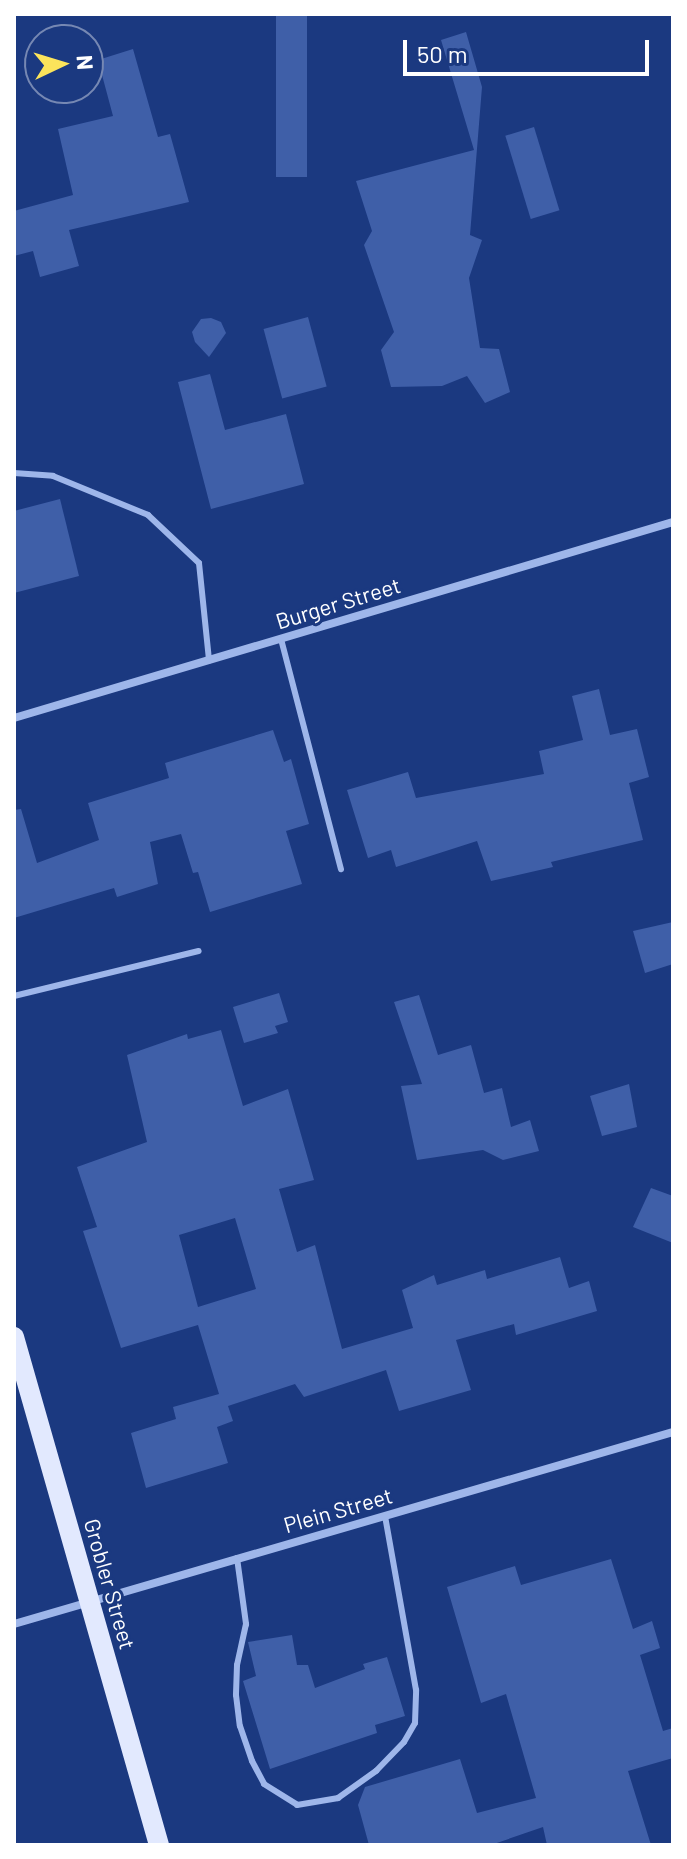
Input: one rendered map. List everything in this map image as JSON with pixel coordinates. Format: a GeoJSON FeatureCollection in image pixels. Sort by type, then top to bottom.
{"type":"FeatureCollection","features":[{"type":"Feature","properties":{"kind":"main road","name":"Grobler Street"},"geometry":{"type":"LineString","coordinates":[[14,1337],[159,1845]]}},
{"type":"Feature","properties":{"kind":"street","name":"Burger Street"},"geometry":{"type":"LineString","coordinates":[[14,718],[673,522]]}},
{"type":"Feature","properties":{"kind":"street","name":"Plein Street"},"geometry":{"type":"LineString","coordinates":[[14,1624],[673,1432]]}},
{"type":"Feature","properties":{"kind":"lane"},"geometry":{"type":"LineString","coordinates":[[14,473],[53,476],[148,515],[199,563],[209,660]]}},
{"type":"Feature","properties":{"kind":"lane"},"geometry":{"type":"LineString","coordinates":[[281,639],[341,869]]}},
{"type":"Feature","properties":{"kind":"lane"},"geometry":{"type":"LineString","coordinates":[[14,996],[199,951]]}},
{"type":"Feature","properties":{"kind":"lane"},"geometry":{"type":"LineString","coordinates":[[237,1558],[246,1624],[237,1665],[236,1695],[240,1726],[252,1761],[264,1784],[297,1805],[338,1798],[376,1771],[404,1742],[415,1723],[416,1690],[385,1516]]}},
{"type":"Feature","properties":{"kind":"building"},"geometry":{"type":"Polygon","coordinates":[[[276,14],[307,14],[307,177],[276,177],[276,14]]]}},
{"type":"Feature","properties":{"kind":"building"},"geometry":{"type":"Polygon","coordinates":[[[466,32],[482,87],[470,235],[482,240],[469,278],[480,348],[499,349],[510,392],[485,403],[467,376],[442,386],[391,387],[381,350],[394,332],[364,245],[372,231],[356,181],[474,150],[441,40],[466,32]]]}},
{"type":"Feature","properties":{"kind":"building"},"geometry":{"type":"Polygon","coordinates":[[[133,49],[158,137],[170,134],[189,202],[69,230],[79,266],[40,277],[33,251],[14,256],[14,211],[73,195],[58,129],[113,116],[104,82],[104,58],[133,49]]]}},
{"type":"Feature","properties":{"kind":"building"},"geometry":{"type":"Polygon","coordinates":[[[534,127],[559,210],[531,219],[505,136],[534,127]]]}},
{"type":"Feature","properties":{"kind":"building"},"geometry":{"type":"Polygon","coordinates":[[[308,317],[327,387],[282,398],[264,329],[308,317]]]}},
{"type":"Feature","properties":{"kind":"building"},"geometry":{"type":"Polygon","coordinates":[[[211,318],[221,322],[226,333],[209,357],[195,342],[192,332],[201,319],[211,318]]]}},
{"type":"Feature","properties":{"kind":"building"},"geometry":{"type":"Polygon","coordinates":[[[210,374],[225,430],[286,414],[304,484],[211,509],[178,382],[210,374]]]}},
{"type":"Feature","properties":{"kind":"building"},"geometry":{"type":"Polygon","coordinates":[[[60,499],[79,576],[14,593],[14,511],[60,499]]]}},
{"type":"Feature","properties":{"kind":"building"},"geometry":{"type":"Polygon","coordinates":[[[599,689],[610,735],[637,729],[649,777],[629,783],[643,840],[551,862],[553,867],[491,881],[477,841],[396,867],[391,850],[368,858],[347,790],[408,772],[416,798],[544,774],[539,751],[583,740],[572,696],[599,689]]]}},
{"type":"Feature","properties":{"kind":"building"},"geometry":{"type":"Polygon","coordinates":[[[273,730],[284,762],[291,759],[309,824],[286,831],[302,884],[210,912],[198,872],[193,873],[181,834],[150,842],[158,884],[117,897],[114,888],[14,918],[14,810],[21,809],[37,863],[99,840],[88,803],[169,778],[165,763],[273,730]]]}},
{"type":"Feature","properties":{"kind":"building"},"geometry":{"type":"Polygon","coordinates":[[[673,922],[673,964],[645,973],[633,931],[673,922]]]}},
{"type":"Feature","properties":{"kind":"building"},"geometry":{"type":"Polygon","coordinates":[[[279,993],[288,1022],[275,1026],[278,1033],[244,1043],[233,1007],[279,993]]]}},
{"type":"Feature","properties":{"kind":"building"},"geometry":{"type":"Polygon","coordinates":[[[419,995],[438,1055],[471,1045],[484,1093],[502,1088],[511,1127],[530,1120],[539,1151],[503,1160],[483,1150],[417,1160],[401,1086],[422,1084],[394,1002],[419,995]]]}},
{"type":"Feature","properties":{"kind":"building"},"geometry":{"type":"Polygon","coordinates":[[[221,1030],[243,1106],[288,1089],[314,1180],[279,1189],[297,1252],[315,1245],[342,1349],[413,1328],[402,1290],[434,1275],[437,1285],[485,1270],[487,1279],[560,1257],[569,1288],[589,1281],[597,1311],[516,1335],[514,1324],[456,1340],[471,1390],[399,1411],[386,1370],[304,1397],[295,1384],[228,1406],[233,1421],[217,1427],[228,1463],[146,1488],[131,1433],[176,1419],[173,1407],[219,1394],[198,1325],[121,1348],[83,1231],[97,1227],[77,1167],[147,1142],[127,1055],[187,1034],[188,1039],[221,1030]],[[235,1218],[179,1235],[198,1307],[256,1289],[235,1218]]]}},
{"type":"Feature","properties":{"kind":"building"},"geometry":{"type":"Polygon","coordinates":[[[629,1084],[637,1127],[602,1136],[590,1096],[629,1084]]]}},
{"type":"Feature","properties":{"kind":"building"},"geometry":{"type":"Polygon","coordinates":[[[651,1188],[673,1196],[673,1243],[633,1227],[651,1188]]]}},
{"type":"Feature","properties":{"kind":"building"},"geometry":{"type":"Polygon","coordinates":[[[611,1559],[633,1629],[652,1621],[660,1648],[640,1655],[663,1731],[673,1728],[673,1758],[628,1771],[651,1845],[547,1845],[543,1827],[491,1845],[369,1845],[358,1805],[365,1787],[460,1759],[477,1813],[536,1798],[506,1694],[481,1703],[447,1587],[515,1566],[521,1585],[611,1559]]]}},
{"type":"Feature","properties":{"kind":"building"},"geometry":{"type":"Polygon","coordinates":[[[292,1635],[297,1665],[308,1665],[315,1688],[365,1669],[363,1664],[387,1657],[405,1716],[375,1725],[377,1733],[270,1769],[243,1681],[256,1676],[248,1642],[292,1635]]]}}]}
